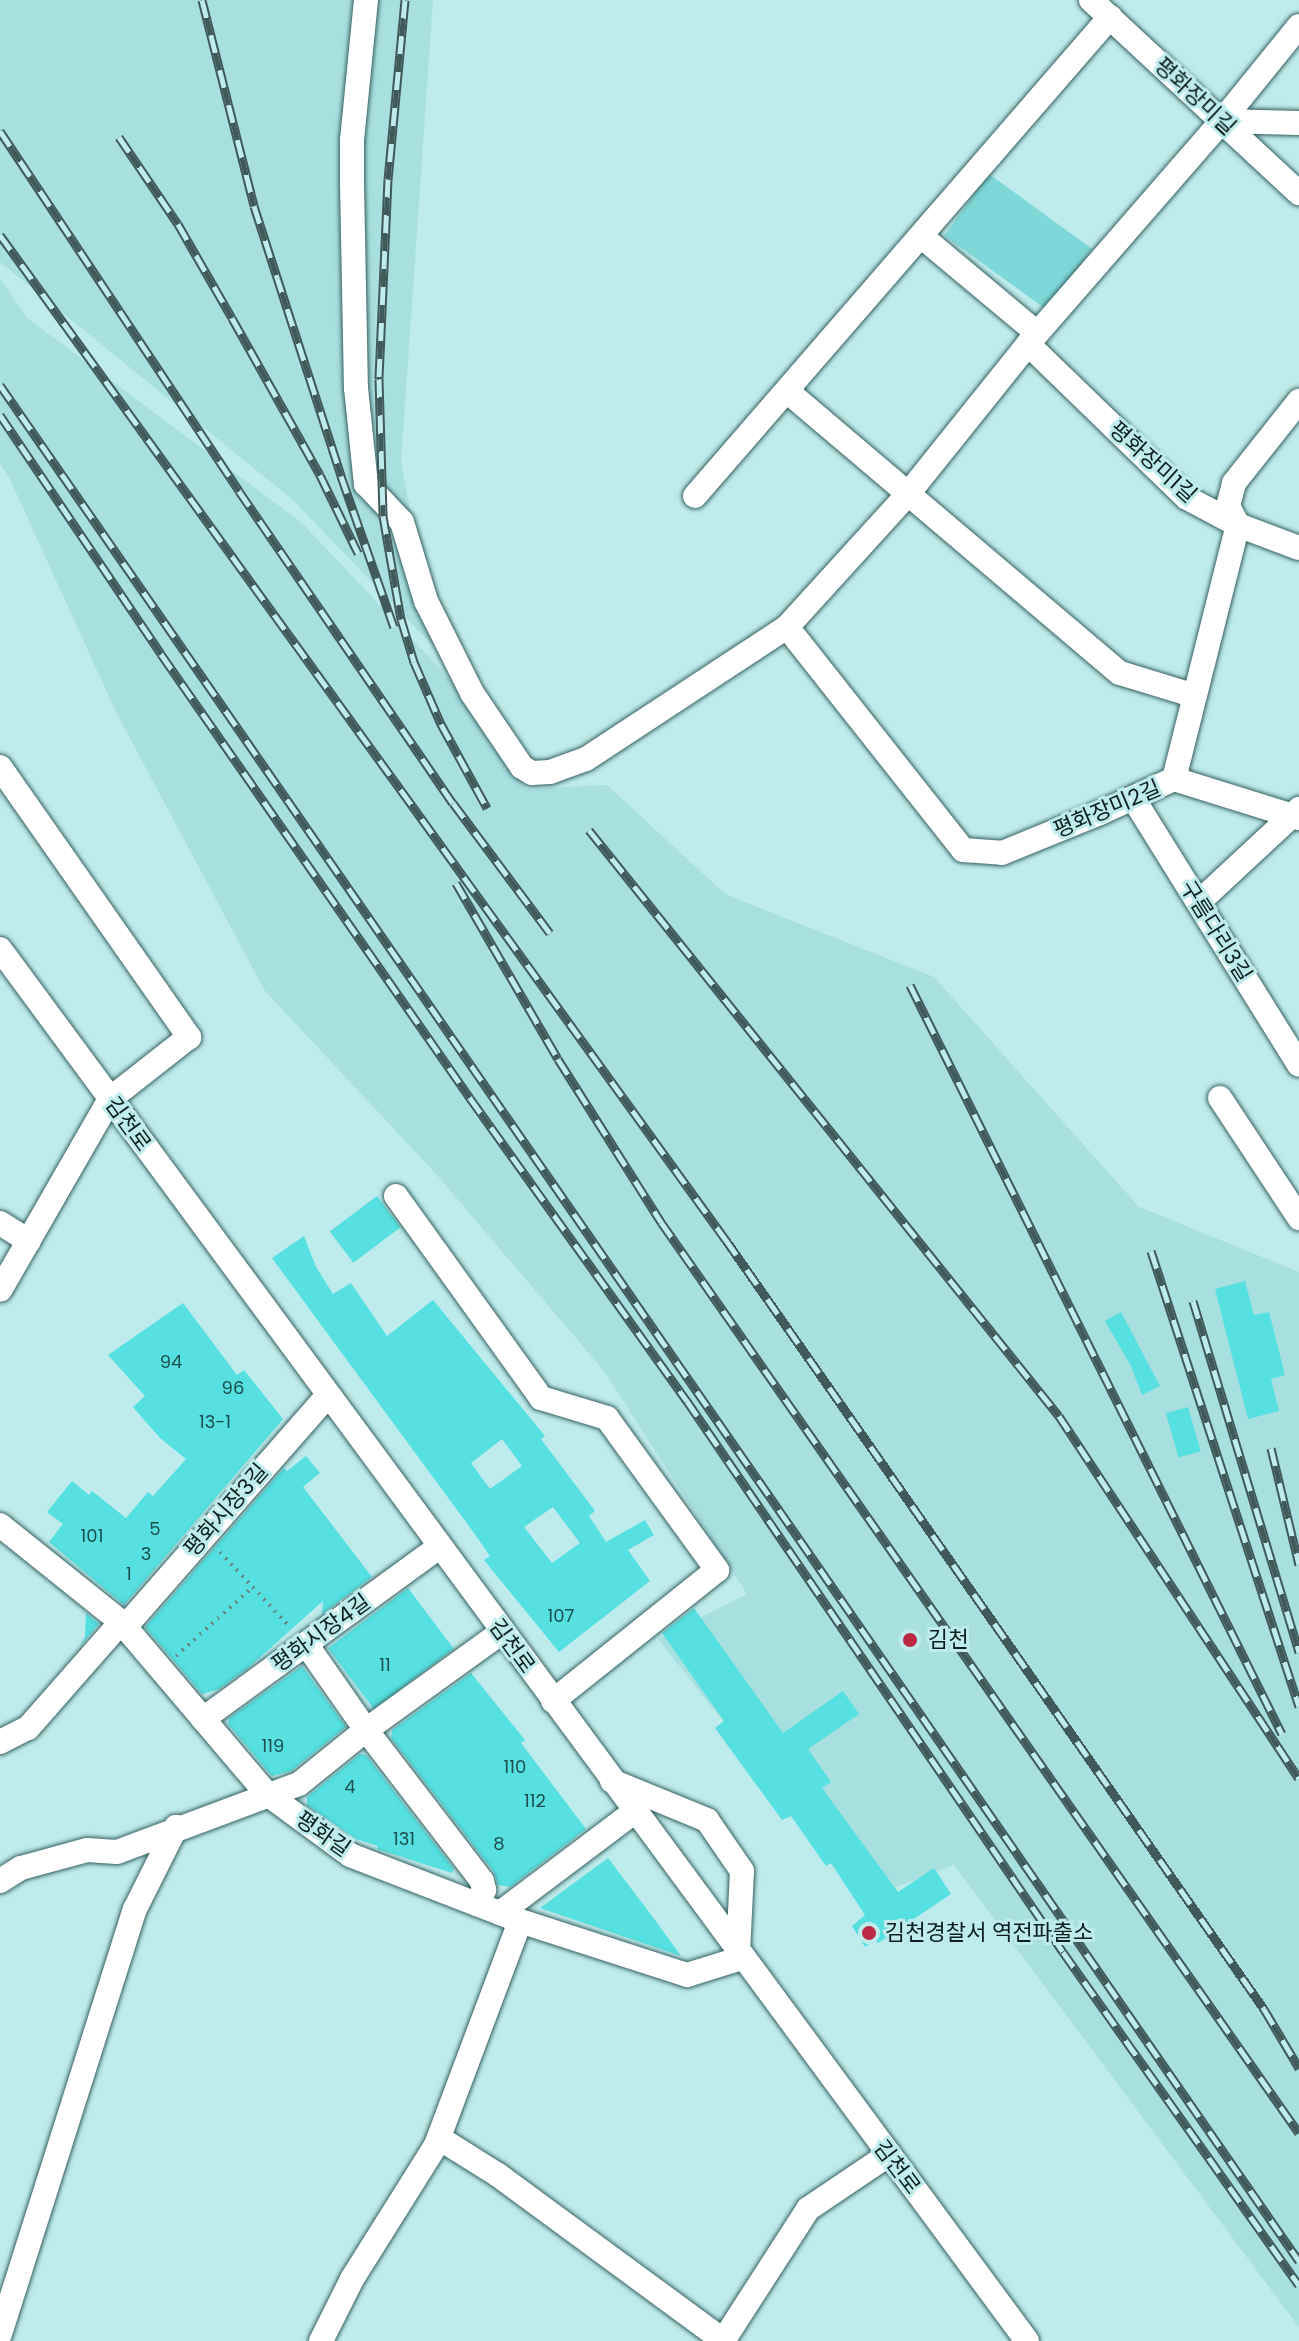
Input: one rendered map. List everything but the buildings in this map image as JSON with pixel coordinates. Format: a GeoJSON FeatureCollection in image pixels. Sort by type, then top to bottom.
{"type":"FeatureCollection","features":[{"type":"Feature","properties":{"kind":"street"},"geometry":{"type":"LineString","coordinates":[[366,0],[352,140],[356,388],[366,484],[402,522],[426,601],[472,693],[522,767],[532,773],[550,772],[586,759],[624,737],[787,627],[908,494],[1033,338],[1222,121],[1299,26]]}},
{"type":"Feature","properties":{"kind":"street","name":"평화장미길"},"geometry":{"type":"LineString","coordinates":[[1091,0],[1299,193]]}},
{"type":"Feature","properties":{"kind":"street"},"geometry":{"type":"LineString","coordinates":[[695,496],[1110,17]]}},
{"type":"Feature","properties":{"kind":"street"},"geometry":{"type":"LineString","coordinates":[[1222,121],[1299,123]]}},
{"type":"Feature","properties":{"kind":"street","name":"평화장미1길"},"geometry":{"type":"LineString","coordinates":[[921,236],[1033,338],[1187,498],[1238,525],[1299,548]]}},
{"type":"Feature","properties":{"kind":"street"},"geometry":{"type":"LineString","coordinates":[[787,391],[1120,673],[1195,696]]}},
{"type":"Feature","properties":{"kind":"street","name":"평화장미2길"},"geometry":{"type":"LineString","coordinates":[[787,627],[963,850],[1002,853],[1133,798],[1174,779],[1238,525],[1228,506],[1234,483],[1299,401]]}},
{"type":"Feature","properties":{"kind":"street"},"geometry":{"type":"LineString","coordinates":[[0,767],[189,1037],[110,1099],[0,1290]]}},
{"type":"Feature","properties":{"kind":"street"},"geometry":{"type":"LineString","coordinates":[[1174,779],[1296,814]]}},
{"type":"Feature","properties":{"kind":"street","name":"구름다리3길"},"geometry":{"type":"LineString","coordinates":[[1133,798],[1299,1065]]}},
{"type":"Feature","properties":{"kind":"street"},"geometry":{"type":"LineString","coordinates":[[1199,902],[1296,814]]}},
{"type":"Feature","properties":{"kind":"street","name":"김천로"},"geometry":{"type":"LineString","coordinates":[[0,949],[1027,2341]]}},
{"type":"Feature","properties":{"kind":"street"},"geometry":{"type":"LineString","coordinates":[[1220,1098],[1299,1218]]}},
{"type":"Feature","properties":{"kind":"street"},"geometry":{"type":"LineString","coordinates":[[396,1196],[541,1398],[607,1418],[717,1570],[553,1701]]}},
{"type":"Feature","properties":{"kind":"street"},"geometry":{"type":"LineString","coordinates":[[0,1223],[29,1241]]}},
{"type":"Feature","properties":{"kind":"street","name":"평화시장3길"},"geometry":{"type":"LineString","coordinates":[[0,1742],[28,1728],[328,1395]]}},
{"type":"Feature","properties":{"kind":"street","name":"평화길"},"geometry":{"type":"LineString","coordinates":[[0,1525],[123,1624],[266,1793],[350,1855],[510,1917],[687,1975],[740,1955]]}},
{"type":"Feature","properties":{"kind":"street","name":"평화시장4길"},"geometry":{"type":"LineString","coordinates":[[203,1719],[298,1636],[439,1547]]}},
{"type":"Feature","properties":{"kind":"street"},"geometry":{"type":"LineString","coordinates":[[0,1881],[21,1868],[87,1850],[117,1852],[266,1793],[299,1784],[366,1730],[502,1632]]}},
{"type":"Feature","properties":{"kind":"street"},"geometry":{"type":"LineString","coordinates":[[298,1636],[482,1881],[484,1890],[477,1904]]}},
{"type":"Feature","properties":{"kind":"street"},"geometry":{"type":"LineString","coordinates":[[611,1781],[707,1820],[742,1871],[740,1955]]}},
{"type":"Feature","properties":{"kind":"street"},"geometry":{"type":"LineString","coordinates":[[321,2341],[352,2279],[439,2138],[510,1917],[634,1812]]}},
{"type":"Feature","properties":{"kind":"street"},"geometry":{"type":"LineString","coordinates":[[0,2334],[135,1909],[176,1827]]}},
{"type":"Feature","properties":{"kind":"street"},"geometry":{"type":"LineString","coordinates":[[439,2138],[498,2175],[724,2341],[808,2209],[888,2155]]}},
{"type":"Feature","properties":{"kind":"path"},"geometry":{"type":"LineString","coordinates":[[205,1535],[298,1636]]}},
{"type":"Feature","properties":{"kind":"path"},"geometry":{"type":"LineString","coordinates":[[162,1669],[253,1587]]}},
{"type":"Feature","properties":{"kind":"shaded area"},"geometry":{"type":"Polygon","coordinates":[[[0,0],[433,0],[401,462],[436,649],[293,500],[0,262],[0,0]]]}},
{"type":"Feature","properties":{"kind":"shaded area"},"geometry":{"type":"Polygon","coordinates":[[[989,174],[1092,249],[1047,310],[944,235],[989,174]]]}},
{"type":"Feature","properties":{"kind":"shaded area"},"geometry":{"type":"Polygon","coordinates":[[[0,278],[27,318],[301,522],[446,675],[526,789],[607,785],[725,894],[934,977],[1139,1207],[1299,1272],[1299,2327],[954,1865],[864,1899],[658,1639],[747,1594],[604,1371],[437,1175],[265,991],[116,712],[9,477],[0,464],[0,278]]]}},
{"type":"Feature","properties":{"kind":"railway"},"geometry":{"type":"LineString","coordinates":[[202,0],[254,206],[341,476],[394,627]]}},
{"type":"Feature","properties":{"kind":"railway"},"geometry":{"type":"LineString","coordinates":[[405,0],[388,179],[379,379],[383,516],[401,619],[414,662],[441,724],[487,808]]}},
{"type":"Feature","properties":{"kind":"railway"},"geometry":{"type":"LineString","coordinates":[[0,131],[239,491],[453,803],[550,933]]}},
{"type":"Feature","properties":{"kind":"railway"},"geometry":{"type":"LineString","coordinates":[[119,137],[178,224],[320,475],[358,553]]}},
{"type":"Feature","properties":{"kind":"railway"},"geometry":{"type":"LineString","coordinates":[[0,235],[726,1240],[1264,2009],[1299,2068]]}},
{"type":"Feature","properties":{"kind":"railway"},"geometry":{"type":"LineString","coordinates":[[0,385],[1299,2261]]}},
{"type":"Feature","properties":{"kind":"railway"},"geometry":{"type":"LineString","coordinates":[[0,415],[161,654],[470,1098],[687,1401],[1063,1952],[1299,2285]]}},
{"type":"Feature","properties":{"kind":"railway"},"geometry":{"type":"LineString","coordinates":[[589,830],[1059,1416],[1299,1778]]}},
{"type":"Feature","properties":{"kind":"railway"},"geometry":{"type":"LineString","coordinates":[[456,883],[558,1059],[661,1222],[1299,2133]]}},
{"type":"Feature","properties":{"kind":"railway"},"geometry":{"type":"LineString","coordinates":[[910,985],[1282,1734]]}},
{"type":"Feature","properties":{"kind":"railway"},"geometry":{"type":"LineString","coordinates":[[1151,1251],[1299,1707]]}},
{"type":"Feature","properties":{"kind":"railway"},"geometry":{"type":"LineString","coordinates":[[1193,1301],[1299,1652]]}},
{"type":"Feature","properties":{"kind":"railway"},"geometry":{"type":"LineString","coordinates":[[1271,1448],[1299,1565]]}},
{"type":"Feature","properties":{"kind":"place","name":"김천"},"geometry":{"type":"Point","coordinates":[910,1640]}},
{"type":"Feature","properties":{"kind":"place","name":"김천경찰서 역전파출소"},"geometry":{"type":"Point","coordinates":[869,1933]}}]}
